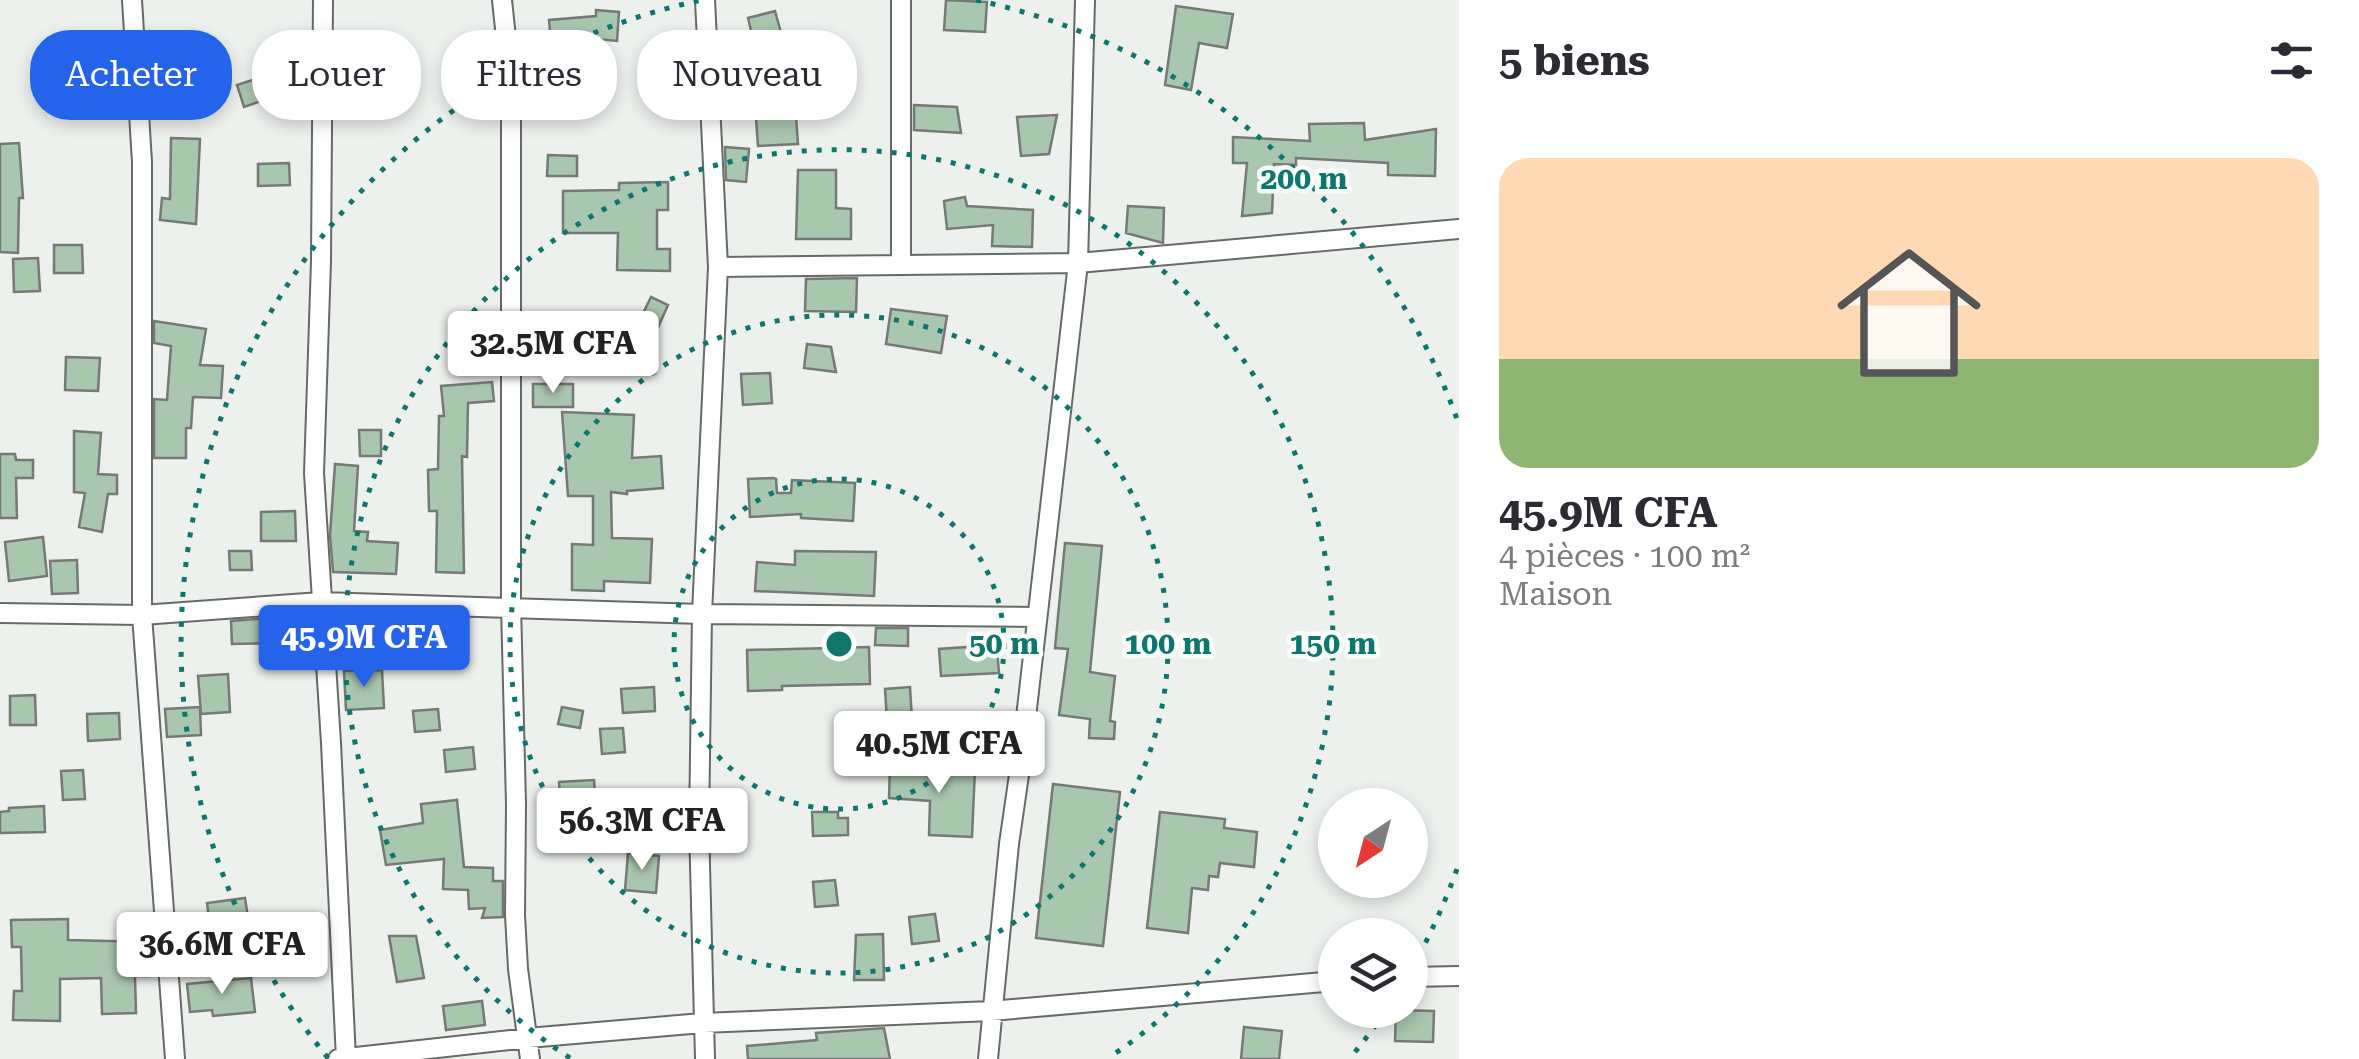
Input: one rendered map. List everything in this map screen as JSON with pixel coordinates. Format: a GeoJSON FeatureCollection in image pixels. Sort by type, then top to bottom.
{"type":"FeatureCollection","features":[{"type":"Feature","properties":{"kind":"street"},"geometry":{"type":"LineString","coordinates":[[132,0],[142,162],[142,615],[175,1059]]}},
{"type":"Feature","properties":{"kind":"street"},"geometry":{"type":"LineString","coordinates":[[324,0],[314,474],[346,1059]]}},
{"type":"Feature","properties":{"kind":"street"},"geometry":{"type":"LineString","coordinates":[[502,0],[510,85],[515,916],[530,1059]]}},
{"type":"Feature","properties":{"kind":"street"},"geometry":{"type":"LineString","coordinates":[[705,0],[718,267],[702,614],[699,826],[705,1059]]}},
{"type":"Feature","properties":{"kind":"street"},"geometry":{"type":"LineString","coordinates":[[901,0],[901,266]]}},
{"type":"Feature","properties":{"kind":"street"},"geometry":{"type":"LineString","coordinates":[[988,1059],[1078,263],[1085,0]]}},
{"type":"Feature","properties":{"kind":"street"},"geometry":{"type":"LineString","coordinates":[[718,267],[1078,263],[1459,229]]}},
{"type":"Feature","properties":{"kind":"street"},"geometry":{"type":"LineString","coordinates":[[0,612],[142,615],[321,602],[702,614],[1036,617]]}},
{"type":"Feature","properties":{"kind":"street"},"geometry":{"type":"LineString","coordinates":[[1428,977],[1459,976],[1459,963]]}},
{"type":"Feature","properties":{"kind":"street"},"geometry":{"type":"LineString","coordinates":[[338,1059],[702,1024],[991,1011],[1318,982]]}},
{"type":"Feature","properties":{"kind":"building"},"geometry":{"type":"Polygon","coordinates":[[[946,0],[987,2],[985,32],[944,30],[946,0]]]}},
{"type":"Feature","properties":{"kind":"building"},"geometry":{"type":"Polygon","coordinates":[[[1176,6],[1233,14],[1227,48],[1199,43],[1191,90],[1165,85],[1176,6]]]}},
{"type":"Feature","properties":{"kind":"building"},"geometry":{"type":"Polygon","coordinates":[[[596,10],[619,12],[617,41],[617,30],[550,30],[549,20],[596,16],[596,10]]]}},
{"type":"Feature","properties":{"kind":"building"},"geometry":{"type":"Polygon","coordinates":[[[775,11],[780,30],[751,30],[748,18],[775,11]]]}},
{"type":"Feature","properties":{"kind":"building"},"geometry":{"type":"Polygon","coordinates":[[[252,80],[252,104],[244,107],[237,85],[252,80]]]}},
{"type":"Feature","properties":{"kind":"building"},"geometry":{"type":"Polygon","coordinates":[[[914,105],[957,107],[961,133],[914,130],[914,105]]]}},
{"type":"Feature","properties":{"kind":"building"},"geometry":{"type":"Polygon","coordinates":[[[1057,115],[1049,154],[1021,156],[1017,117],[1057,115]]]}},
{"type":"Feature","properties":{"kind":"building"},"geometry":{"type":"Polygon","coordinates":[[[756,120],[796,120],[798,144],[758,146],[756,120]]]}},
{"type":"Feature","properties":{"kind":"building"},"geometry":{"type":"Polygon","coordinates":[[[1364,123],[1365,140],[1436,129],[1435,176],[1388,175],[1388,163],[1296,158],[1296,165],[1274,164],[1272,213],[1242,216],[1247,163],[1233,163],[1233,137],[1310,141],[1309,124],[1364,123]]]}},
{"type":"Feature","properties":{"kind":"building"},"geometry":{"type":"Polygon","coordinates":[[[171,138],[200,139],[196,224],[160,220],[162,198],[170,199],[171,138]]]}},
{"type":"Feature","properties":{"kind":"building"},"geometry":{"type":"Polygon","coordinates":[[[19,143],[23,198],[19,198],[18,253],[0,252],[0,144],[19,143]]]}},
{"type":"Feature","properties":{"kind":"building"},"geometry":{"type":"Polygon","coordinates":[[[725,147],[749,149],[746,182],[726,180],[725,147]]]}},
{"type":"Feature","properties":{"kind":"building"},"geometry":{"type":"Polygon","coordinates":[[[548,155],[577,156],[577,176],[547,176],[548,155]]]}},
{"type":"Feature","properties":{"kind":"building"},"geometry":{"type":"Polygon","coordinates":[[[289,163],[290,185],[258,186],[258,164],[289,163]]]}},
{"type":"Feature","properties":{"kind":"building"},"geometry":{"type":"Polygon","coordinates":[[[798,170],[836,170],[836,208],[851,209],[851,239],[796,239],[798,170]]]}},
{"type":"Feature","properties":{"kind":"building"},"geometry":{"type":"Polygon","coordinates":[[[668,182],[668,210],[657,210],[657,249],[670,249],[670,271],[617,270],[618,233],[563,233],[563,191],[619,190],[619,183],[668,182]]]}},
{"type":"Feature","properties":{"kind":"building"},"geometry":{"type":"Polygon","coordinates":[[[965,197],[967,206],[1033,210],[1032,247],[992,246],[993,225],[947,229],[944,201],[965,197]]]}},
{"type":"Feature","properties":{"kind":"building"},"geometry":{"type":"Polygon","coordinates":[[[1128,206],[1164,208],[1163,243],[1126,233],[1128,206]]]}},
{"type":"Feature","properties":{"kind":"building"},"geometry":{"type":"Polygon","coordinates":[[[54,245],[82,245],[83,273],[54,273],[54,245]]]}},
{"type":"Feature","properties":{"kind":"building"},"geometry":{"type":"Polygon","coordinates":[[[38,258],[40,291],[14,292],[13,259],[38,258]]]}},
{"type":"Feature","properties":{"kind":"building"},"geometry":{"type":"Polygon","coordinates":[[[857,278],[856,312],[805,311],[806,279],[857,278]]]}},
{"type":"Feature","properties":{"kind":"building"},"geometry":{"type":"Polygon","coordinates":[[[651,297],[668,305],[655,334],[637,326],[651,297]]]}},
{"type":"Feature","properties":{"kind":"building"},"geometry":{"type":"Polygon","coordinates":[[[891,309],[947,316],[941,353],[886,344],[891,309]]]}},
{"type":"Feature","properties":{"kind":"building"},"geometry":{"type":"Polygon","coordinates":[[[154,321],[206,329],[200,365],[223,366],[221,398],[193,397],[191,428],[186,428],[186,458],[154,458],[154,399],[167,400],[171,346],[154,343],[154,321]]]}},
{"type":"Feature","properties":{"kind":"building"},"geometry":{"type":"Polygon","coordinates":[[[807,344],[831,347],[836,372],[804,368],[807,344]]]}},
{"type":"Feature","properties":{"kind":"building"},"geometry":{"type":"Polygon","coordinates":[[[66,357],[100,358],[98,391],[65,390],[66,357]]]}},
{"type":"Feature","properties":{"kind":"building"},"geometry":{"type":"Polygon","coordinates":[[[770,373],[772,403],[743,405],[741,374],[770,373]]]}},
{"type":"Feature","properties":{"kind":"building"},"geometry":{"type":"Polygon","coordinates":[[[492,382],[494,401],[468,403],[467,457],[462,456],[464,573],[436,572],[437,511],[429,511],[428,470],[438,469],[439,416],[444,416],[441,386],[492,382]]]}},
{"type":"Feature","properties":{"kind":"building"},"geometry":{"type":"Polygon","coordinates":[[[533,384],[573,384],[573,407],[533,407],[533,384]]]}},
{"type":"Feature","properties":{"kind":"building"},"geometry":{"type":"Polygon","coordinates":[[[562,412],[634,415],[632,458],[661,456],[663,488],[627,494],[611,492],[612,538],[652,539],[650,583],[604,581],[604,591],[572,590],[572,544],[593,545],[593,496],[568,496],[562,412]]]}},
{"type":"Feature","properties":{"kind":"building"},"geometry":{"type":"Polygon","coordinates":[[[359,430],[381,430],[381,456],[360,456],[359,430]]]}},
{"type":"Feature","properties":{"kind":"building"},"geometry":{"type":"Polygon","coordinates":[[[74,431],[101,433],[98,474],[117,475],[117,494],[108,494],[102,532],[79,527],[85,493],[74,492],[74,431]]]}},
{"type":"Feature","properties":{"kind":"building"},"geometry":{"type":"Polygon","coordinates":[[[0,454],[15,454],[16,460],[33,460],[33,478],[16,478],[17,518],[0,518],[0,454]]]}},
{"type":"Feature","properties":{"kind":"building"},"geometry":{"type":"Polygon","coordinates":[[[335,464],[358,466],[354,531],[368,532],[367,541],[398,543],[396,574],[333,572],[330,535],[335,464]]]}},
{"type":"Feature","properties":{"kind":"building"},"geometry":{"type":"Polygon","coordinates":[[[773,478],[777,493],[791,493],[792,480],[855,483],[853,521],[801,518],[801,514],[750,517],[748,479],[773,478]]]}},
{"type":"Feature","properties":{"kind":"building"},"geometry":{"type":"Polygon","coordinates":[[[295,511],[296,541],[261,541],[261,512],[295,511]]]}},
{"type":"Feature","properties":{"kind":"building"},"geometry":{"type":"Polygon","coordinates":[[[43,537],[47,576],[9,581],[5,542],[43,537]]]}},
{"type":"Feature","properties":{"kind":"building"},"geometry":{"type":"Polygon","coordinates":[[[1065,543],[1102,546],[1090,672],[1115,676],[1110,721],[1115,722],[1114,739],[1089,738],[1090,719],[1059,715],[1068,649],[1055,648],[1065,543]]]}},
{"type":"Feature","properties":{"kind":"building"},"geometry":{"type":"Polygon","coordinates":[[[229,551],[251,551],[252,570],[230,570],[229,551]]]}},
{"type":"Feature","properties":{"kind":"building"},"geometry":{"type":"Polygon","coordinates":[[[795,551],[876,552],[874,596],[755,591],[757,562],[795,565],[795,551]]]}},
{"type":"Feature","properties":{"kind":"building"},"geometry":{"type":"Polygon","coordinates":[[[77,560],[78,593],[52,594],[50,561],[77,560]]]}},
{"type":"Feature","properties":{"kind":"building"},"geometry":{"type":"Polygon","coordinates":[[[282,617],[283,643],[232,644],[231,621],[282,617]]]}},
{"type":"Feature","properties":{"kind":"building"},"geometry":{"type":"Polygon","coordinates":[[[432,618],[466,619],[463,667],[426,664],[432,618]]]}},
{"type":"Feature","properties":{"kind":"building"},"geometry":{"type":"Polygon","coordinates":[[[876,628],[908,628],[908,646],[875,645],[876,628]]]}},
{"type":"Feature","properties":{"kind":"building"},"geometry":{"type":"Polygon","coordinates":[[[996,638],[999,673],[941,676],[939,649],[980,646],[979,639],[996,638]]]}},
{"type":"Feature","properties":{"kind":"building"},"geometry":{"type":"Polygon","coordinates":[[[869,647],[870,684],[782,686],[782,690],[748,691],[747,650],[869,647]]]}},
{"type":"Feature","properties":{"kind":"building"},"geometry":{"type":"Polygon","coordinates":[[[382,670],[384,708],[346,710],[344,671],[382,670]]]}},
{"type":"Feature","properties":{"kind":"building"},"geometry":{"type":"Polygon","coordinates":[[[228,674],[230,712],[201,714],[198,676],[228,674]]]}},
{"type":"Feature","properties":{"kind":"building"},"geometry":{"type":"Polygon","coordinates":[[[654,687],[655,711],[623,713],[621,689],[654,687]]]}},
{"type":"Feature","properties":{"kind":"building"},"geometry":{"type":"Polygon","coordinates":[[[910,687],[912,719],[887,720],[885,689],[910,687]]]}},
{"type":"Feature","properties":{"kind":"building"},"geometry":{"type":"Polygon","coordinates":[[[35,695],[36,725],[10,725],[10,696],[35,695]]]}},
{"type":"Feature","properties":{"kind":"building"},"geometry":{"type":"Polygon","coordinates":[[[200,707],[201,735],[167,737],[165,709],[200,707]]]}},
{"type":"Feature","properties":{"kind":"building"},"geometry":{"type":"Polygon","coordinates":[[[562,707],[583,711],[580,728],[558,724],[562,707]]]}},
{"type":"Feature","properties":{"kind":"building"},"geometry":{"type":"Polygon","coordinates":[[[438,709],[440,730],[415,732],[413,711],[438,709]]]}},
{"type":"Feature","properties":{"kind":"building"},"geometry":{"type":"Polygon","coordinates":[[[119,713],[120,739],[88,741],[87,714],[119,713]]]}},
{"type":"Feature","properties":{"kind":"building"},"geometry":{"type":"Polygon","coordinates":[[[623,728],[625,752],[602,754],[600,729],[623,728]]]}},
{"type":"Feature","properties":{"kind":"building"},"geometry":{"type":"Polygon","coordinates":[[[473,747],[475,769],[446,772],[444,750],[473,747]]]}},
{"type":"Feature","properties":{"kind":"building"},"geometry":{"type":"Polygon","coordinates":[[[932,766],[975,768],[972,837],[929,835],[930,801],[889,798],[890,767],[932,771],[932,766]]]}},
{"type":"Feature","properties":{"kind":"building"},"geometry":{"type":"Polygon","coordinates":[[[83,770],[85,799],[63,800],[61,771],[83,770]]]}},
{"type":"Feature","properties":{"kind":"building"},"geometry":{"type":"Polygon","coordinates":[[[594,780],[596,807],[561,810],[559,782],[594,780]]]}},
{"type":"Feature","properties":{"kind":"building"},"geometry":{"type":"Polygon","coordinates":[[[1053,784],[1120,792],[1103,946],[1036,938],[1053,784]]]}},
{"type":"Feature","properties":{"kind":"building"},"geometry":{"type":"Polygon","coordinates":[[[457,800],[464,867],[493,868],[493,881],[503,881],[503,917],[482,918],[485,908],[469,909],[468,890],[443,889],[444,859],[386,865],[380,830],[423,823],[421,804],[457,800]]]}},
{"type":"Feature","properties":{"kind":"building"},"geometry":{"type":"Polygon","coordinates":[[[44,806],[45,832],[0,833],[0,812],[44,806]]]}},
{"type":"Feature","properties":{"kind":"building"},"geometry":{"type":"Polygon","coordinates":[[[812,812],[838,812],[838,818],[848,818],[848,835],[813,836],[812,812]]]}},
{"type":"Feature","properties":{"kind":"building"},"geometry":{"type":"Polygon","coordinates":[[[1160,812],[1225,819],[1224,828],[1257,832],[1254,867],[1220,863],[1218,877],[1209,876],[1208,890],[1192,888],[1188,933],[1147,928],[1160,812]]]}},
{"type":"Feature","properties":{"kind":"building"},"geometry":{"type":"Polygon","coordinates":[[[628,853],[659,856],[656,893],[625,890],[628,853]]]}},
{"type":"Feature","properties":{"kind":"building"},"geometry":{"type":"Polygon","coordinates":[[[835,880],[838,905],[815,907],[813,882],[835,880]]]}},
{"type":"Feature","properties":{"kind":"building"},"geometry":{"type":"Polygon","coordinates":[[[245,898],[251,938],[212,943],[207,903],[245,898]]]}},
{"type":"Feature","properties":{"kind":"building"},"geometry":{"type":"Polygon","coordinates":[[[935,914],[939,941],[912,944],[909,917],[935,914]]]}},
{"type":"Feature","properties":{"kind":"building"},"geometry":{"type":"Polygon","coordinates":[[[68,919],[68,940],[147,942],[149,976],[135,976],[136,1013],[102,1014],[101,978],[60,979],[60,1021],[13,1020],[14,991],[22,991],[21,947],[12,947],[11,920],[68,919]]]}},
{"type":"Feature","properties":{"kind":"building"},"geometry":{"type":"Polygon","coordinates":[[[883,934],[884,980],[854,980],[856,935],[883,934]]]}},
{"type":"Feature","properties":{"kind":"building"},"geometry":{"type":"Polygon","coordinates":[[[389,936],[416,936],[424,978],[397,982],[389,936]]]}},
{"type":"Feature","properties":{"kind":"building"},"geometry":{"type":"Polygon","coordinates":[[[251,978],[255,1012],[213,1016],[212,1010],[190,1012],[187,984],[251,978]]]}},
{"type":"Feature","properties":{"kind":"building"},"geometry":{"type":"Polygon","coordinates":[[[482,1001],[485,1025],[446,1030],[443,1006],[482,1001]]]}},
{"type":"Feature","properties":{"kind":"building"},"geometry":{"type":"Polygon","coordinates":[[[1428,1011],[1434,1011],[1433,1042],[1395,1041],[1395,1028],[1428,1028],[1428,1011]]]}},
{"type":"Feature","properties":{"kind":"building"},"geometry":{"type":"Polygon","coordinates":[[[1244,1027],[1282,1031],[1279,1059],[1241,1059],[1244,1027]]]}},
{"type":"Feature","properties":{"kind":"building"},"geometry":{"type":"Polygon","coordinates":[[[884,1028],[890,1059],[748,1059],[747,1046],[817,1040],[816,1033],[884,1028]]]}}]}
